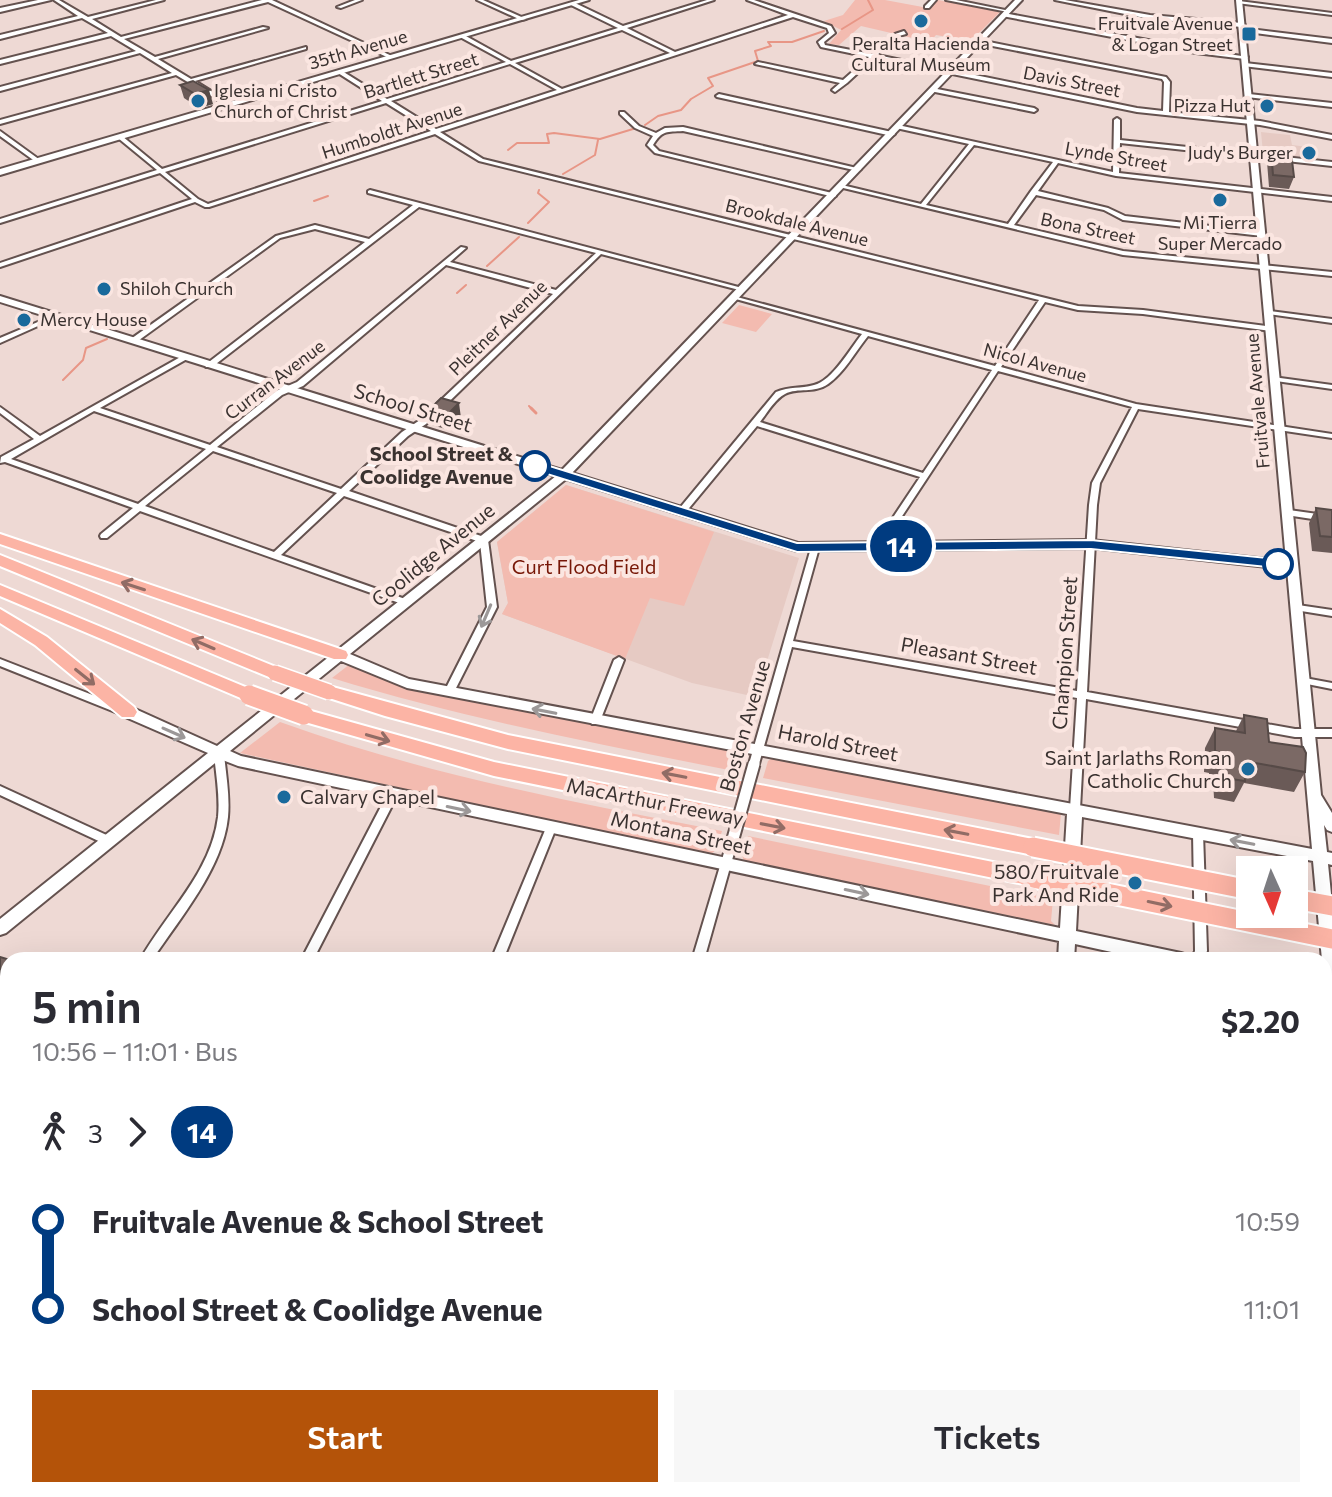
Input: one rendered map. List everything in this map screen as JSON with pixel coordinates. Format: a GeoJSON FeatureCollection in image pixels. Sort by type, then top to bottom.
{"type":"FeatureCollection","features":[{"type":"Feature","properties":{"kind":"highway"},"geometry":{"type":"LineString","coordinates":[[0,539],[340,655]]}},
{"type":"Feature","properties":{"kind":"highway","name":"MacArthur Freeway"},"geometry":{"type":"LineString","coordinates":[[0,560],[275,673],[385,710],[508,742],[1236,887]]}},
{"type":"Feature","properties":{"kind":"highway","name":"MacArthur Freeway"},"geometry":{"type":"LineString","coordinates":[[0,590],[249,695],[417,749],[494,769],[1332,939]]}},
{"type":"Feature","properties":{"kind":"highway"},"geometry":{"type":"LineString","coordinates":[[0,615],[41,641],[128,712]]}},
{"type":"Feature","properties":{"kind":"highway"},"geometry":{"type":"LineString","coordinates":[[1308,902],[1332,906]]}},
{"type":"Feature","properties":{"kind":"street"},"geometry":{"type":"LineString","coordinates":[[0,10],[48,0]]}},
{"type":"Feature","properties":{"kind":"street"},"geometry":{"type":"LineString","coordinates":[[56,0],[230,105]]}},
{"type":"Feature","properties":{"kind":"street"},"geometry":{"type":"LineString","coordinates":[[0,37],[162,0]]}},
{"type":"Feature","properties":{"kind":"street"},"geometry":{"type":"LineString","coordinates":[[119,39],[268,0],[391,57]]}},
{"type":"Feature","properties":{"kind":"street"},"geometry":{"type":"LineString","coordinates":[[339,7],[360,0]]}},
{"type":"Feature","properties":{"kind":"street"},"geometry":{"type":"LineString","coordinates":[[479,0],[523,19]]}},
{"type":"Feature","properties":{"kind":"street","name":"35th Avenue"},"geometry":{"type":"LineString","coordinates":[[0,172],[586,0]]}},
{"type":"Feature","properties":{"kind":"street","name":"Bartlett Street"},"geometry":{"type":"LineString","coordinates":[[0,221],[712,0]]}},
{"type":"Feature","properties":{"kind":"street","name":"Davis Street"},"geometry":{"type":"LineString","coordinates":[[749,0],[832,31],[821,42],[823,46],[1166,113],[1251,122],[1332,137]]}},
{"type":"Feature","properties":{"kind":"street"},"geometry":{"type":"LineString","coordinates":[[927,7],[934,0]]}},
{"type":"Feature","properties":{"kind":"street"},"geometry":{"type":"LineString","coordinates":[[948,0],[1245,61],[1332,75]]}},
{"type":"Feature","properties":{"kind":"street","name":"Coolidge Avenue"},"geometry":{"type":"LineString","coordinates":[[0,928],[564,475],[1019,0]]}},
{"type":"Feature","properties":{"kind":"street"},"geometry":{"type":"LineString","coordinates":[[1057,0],[1150,17],[1332,41]]}},
{"type":"Feature","properties":{"kind":"street"},"geometry":{"type":"LineString","coordinates":[[1239,1],[1332,14]]}},
{"type":"Feature","properties":{"kind":"street","name":"Fruitvale Avenue"},"geometry":{"type":"LineString","coordinates":[[1239,1],[1310,733],[1326,858],[1330,952]]}},
{"type":"Feature","properties":{"kind":"street"},"geometry":{"type":"LineString","coordinates":[[573,4],[676,54]]}},
{"type":"Feature","properties":{"kind":"street","name":"Humboldt Avenue"},"geometry":{"type":"LineString","coordinates":[[0,265],[196,200],[207,206],[793,15]]}},
{"type":"Feature","properties":{"kind":"street"},"geometry":{"type":"LineString","coordinates":[[154,59],[265,28]]}},
{"type":"Feature","properties":{"kind":"street"},"geometry":{"type":"LineString","coordinates":[[835,90],[897,35],[904,33]]}},
{"type":"Feature","properties":{"kind":"street"},"geometry":{"type":"LineString","coordinates":[[0,62],[112,34]]}},
{"type":"Feature","properties":{"kind":"street"},"geometry":{"type":"LineString","coordinates":[[462,36],[562,91]]}},
{"type":"Feature","properties":{"kind":"street"},"geometry":{"type":"LineString","coordinates":[[979,42],[1164,78],[1167,82],[1166,113]]}},
{"type":"Feature","properties":{"kind":"street"},"geometry":{"type":"LineString","coordinates":[[190,81],[304,48]]}},
{"type":"Feature","properties":{"kind":"street"},"geometry":{"type":"LineString","coordinates":[[0,89],[141,51]]}},
{"type":"Feature","properties":{"kind":"street"},"geometry":{"type":"LineString","coordinates":[[758,64],[845,82]]}},
{"type":"Feature","properties":{"kind":"street","name":"Brookdale Avenue"},"geometry":{"type":"LineString","coordinates":[[340,72],[481,160],[1097,311],[1143,312],[1271,329]]}},
{"type":"Feature","properties":{"kind":"street"},"geometry":{"type":"LineString","coordinates":[[0,122],[177,73]]}},
{"type":"Feature","properties":{"kind":"street"},"geometry":{"type":"LineString","coordinates":[[932,90],[1034,110]]}},
{"type":"Feature","properties":{"kind":"street","name":"Lynde Street"},"geometry":{"type":"LineString","coordinates":[[719,96],[973,143],[1116,174],[1332,199]]}},
{"type":"Feature","properties":{"kind":"street"},"geometry":{"type":"LineString","coordinates":[[1249,96],[1332,105]]}},
{"type":"Feature","properties":{"kind":"street"},"geometry":{"type":"LineString","coordinates":[[622,113],[637,127],[656,135]]}},
{"type":"Feature","properties":{"kind":"street"},"geometry":{"type":"LineString","coordinates":[[1116,174],[1117,120]]}},
{"type":"Feature","properties":{"kind":"street"},"geometry":{"type":"LineString","coordinates":[[834,195],[657,152],[650,145],[656,135],[665,130],[683,129],[858,169]]}},
{"type":"Feature","properties":{"kind":"street"},"geometry":{"type":"LineString","coordinates":[[0,133],[38,161]]}},
{"type":"Feature","properties":{"kind":"street"},"geometry":{"type":"LineString","coordinates":[[120,137],[196,200]]}},
{"type":"Feature","properties":{"kind":"street"},"geometry":{"type":"LineString","coordinates":[[1117,141],[1332,164]]}},
{"type":"Feature","properties":{"kind":"street"},"geometry":{"type":"LineString","coordinates":[[922,206],[973,143]]}},
{"type":"Feature","properties":{"kind":"street"},"geometry":{"type":"LineString","coordinates":[[1010,226],[1057,161]]}},
{"type":"Feature","properties":{"kind":"street","name":"Bona Street"},"geometry":{"type":"LineString","coordinates":[[842,187],[1123,253],[1332,274]]}},
{"type":"Feature","properties":{"kind":"street"},"geometry":{"type":"LineString","coordinates":[[370,192],[743,289]]}},
{"type":"Feature","properties":{"kind":"street"},"geometry":{"type":"LineString","coordinates":[[1033,192],[1106,209],[1123,218],[1262,234]]}},
{"type":"Feature","properties":{"kind":"street"},"geometry":{"type":"LineString","coordinates":[[209,365],[417,205]]}},
{"type":"Feature","properties":{"kind":"street"},"geometry":{"type":"LineString","coordinates":[[132,341],[278,237],[312,227],[369,241]]}},
{"type":"Feature","properties":{"kind":"street","name":"Curran Avenue"},"geometry":{"type":"LineString","coordinates":[[104,536],[463,248]]}},
{"type":"Feature","properties":{"kind":"street","name":"Pleitner Avenue"},"geometry":{"type":"LineString","coordinates":[[275,556],[600,252]]}},
{"type":"Feature","properties":{"kind":"street"},"geometry":{"type":"LineString","coordinates":[[446,263],[558,293]]}},
{"type":"Feature","properties":{"kind":"street","name":"Nicol Avenue"},"geometry":{"type":"LineString","coordinates":[[735,298],[1136,406],[1332,436]]}},
{"type":"Feature","properties":{"kind":"street","name":"School Street"},"geometry":{"type":"LineString","coordinates":[[0,299],[797,547],[1091,544],[1294,566]]}},
{"type":"Feature","properties":{"kind":"street"},"geometry":{"type":"LineString","coordinates":[[878,546],[1043,299]]}},
{"type":"Feature","properties":{"kind":"street"},"geometry":{"type":"LineString","coordinates":[[1270,313],[1332,321]]}},
{"type":"Feature","properties":{"kind":"street"},"geometry":{"type":"LineString","coordinates":[[0,341],[54,317]]}},
{"type":"Feature","properties":{"kind":"street"},"geometry":{"type":"LineString","coordinates":[[682,511],[779,394],[790,387],[819,387],[828,382],[866,334]]}},
{"type":"Feature","properties":{"kind":"street"},"geometry":{"type":"LineString","coordinates":[[2,460],[184,357]]}},
{"type":"Feature","properties":{"kind":"street"},"geometry":{"type":"LineString","coordinates":[[1276,379],[1332,387]]}},
{"type":"Feature","properties":{"kind":"street","name":"Champion Street"},"geometry":{"type":"LineString","coordinates":[[1067,952],[1096,483],[1136,406]]}},
{"type":"Feature","properties":{"kind":"street"},"geometry":{"type":"LineString","coordinates":[[93,408],[484,540],[492,607],[449,692]]}},
{"type":"Feature","properties":{"kind":"street"},"geometry":{"type":"LineString","coordinates":[[0,409],[39,439]]}},
{"type":"Feature","properties":{"kind":"street"},"geometry":{"type":"LineString","coordinates":[[755,423],[924,476]]}},
{"type":"Feature","properties":{"kind":"street"},"geometry":{"type":"LineString","coordinates":[[2,460],[405,602]]}},
{"type":"Feature","properties":{"kind":"street"},"geometry":{"type":"LineString","coordinates":[[1289,513],[1332,519]]}},
{"type":"Feature","properties":{"kind":"street","name":"Boston Avenue"},"geometry":{"type":"LineString","coordinates":[[700,952],[815,548]]}},
{"type":"Feature","properties":{"kind":"street"},"geometry":{"type":"LineString","coordinates":[[1298,608],[1332,613]]}},
{"type":"Feature","properties":{"kind":"street","name":"Pleasant Street"},"geometry":{"type":"LineString","coordinates":[[789,643],[1281,731],[1332,733]]}},
{"type":"Feature","properties":{"kind":"street","name":"Harold Street"},"geometry":{"type":"LineString","coordinates":[[340,655],[407,683],[449,692],[595,721],[759,748],[1326,858]]}},
{"type":"Feature","properties":{"kind":"street"},"geometry":{"type":"LineString","coordinates":[[595,721],[619,660]]}},
{"type":"Feature","properties":{"kind":"street","name":"Montana Street"},"geometry":{"type":"LineString","coordinates":[[0,662],[128,712],[238,761],[1142,952]]}},
{"type":"Feature","properties":{"kind":"street"},"geometry":{"type":"LineString","coordinates":[[1305,681],[1332,686]]}},
{"type":"Feature","properties":{"kind":"street"},"geometry":{"type":"LineString","coordinates":[[151,952],[204,869],[218,839],[223,809],[219,754]]}},
{"type":"Feature","properties":{"kind":"street"},"geometry":{"type":"LineString","coordinates":[[0,790],[109,841]]}},
{"type":"Feature","properties":{"kind":"street"},"geometry":{"type":"LineString","coordinates":[[311,952],[392,796]]}},
{"type":"Feature","properties":{"kind":"street"},"geometry":{"type":"LineString","coordinates":[[1317,799],[1331,818]]}},
{"type":"Feature","properties":{"kind":"street"},"geometry":{"type":"LineString","coordinates":[[500,952],[551,828]]}},
{"type":"Feature","properties":{"kind":"street"},"geometry":{"type":"LineString","coordinates":[[1198,833],[1201,952]]}},
{"type":"Feature","properties":{"kind":"shaded area"},"geometry":{"type":"Polygon","coordinates":[[[1261,132],[1290,135],[1292,145],[1315,148],[1316,158],[1263,153],[1261,132]]]}},
{"type":"Feature","properties":{"kind":"shaded area"},"geometry":{"type":"Polygon","coordinates":[[[566,485],[799,558],[756,697],[692,683],[502,614],[508,603],[497,542],[566,485]]]}},
{"type":"Feature","properties":{"kind":"green space"},"geometry":{"type":"Polygon","coordinates":[[[855,0],[885,0],[928,8],[938,0],[1000,12],[971,41],[936,35],[930,42],[861,26],[839,45],[829,44],[841,30],[824,21],[843,15],[855,0]]]}},
{"type":"Feature","properties":{"kind":"green space"},"geometry":{"type":"Polygon","coordinates":[[[739,305],[772,314],[756,332],[722,323],[739,305]]]}},
{"type":"Feature","properties":{"kind":"green space","name":"Curt Flood Field"},"geometry":{"type":"Polygon","coordinates":[[[566,485],[714,532],[684,606],[650,598],[625,659],[502,614],[508,603],[497,542],[566,485]]]}},
{"type":"Feature","properties":{"kind":"green space"},"geometry":{"type":"Polygon","coordinates":[[[350,664],[404,688],[745,752],[739,772],[534,730],[332,678],[350,664]]]}},
{"type":"Feature","properties":{"kind":"green space"},"geometry":{"type":"Polygon","coordinates":[[[280,722],[443,772],[722,831],[716,850],[710,855],[240,753],[280,722]]]}},
{"type":"Feature","properties":{"kind":"green space"},"geometry":{"type":"Polygon","coordinates":[[[774,757],[1061,813],[1059,835],[763,778],[768,761],[774,757]]]}},
{"type":"Feature","properties":{"kind":"green space"},"geometry":{"type":"Polygon","coordinates":[[[748,836],[1053,899],[1051,921],[1055,925],[744,862],[742,854],[748,836]]]}},
{"type":"Feature","properties":{"kind":"building"},"geometry":{"type":"Polygon","coordinates":[[[193,81],[209,90],[195,94],[180,85],[193,81]]]}},
{"type":"Feature","properties":{"kind":"building"},"geometry":{"type":"Polygon","coordinates":[[[1271,150],[1291,152],[1294,177],[1273,175],[1271,150]]]}},
{"type":"Feature","properties":{"kind":"building"},"geometry":{"type":"Polygon","coordinates":[[[441,398],[459,403],[447,415],[429,410],[441,398]]]}},
{"type":"Feature","properties":{"kind":"building"},"geometry":{"type":"Polygon","coordinates":[[[1316,508],[1332,510],[1332,537],[1320,536],[1316,508]]]}},
{"type":"Feature","properties":{"kind":"building"},"geometry":{"type":"Polygon","coordinates":[[[1244,715],[1267,719],[1269,742],[1303,747],[1306,753],[1305,772],[1250,762],[1244,763],[1245,781],[1224,778],[1223,760],[1215,751],[1215,728],[1245,733],[1244,715]]]}},
{"type":"Feature","properties":{"kind":"waterway"},"geometry":{"type":"LineString","coordinates":[[842,29],[873,10],[868,0]]}},
{"type":"Feature","properties":{"kind":"waterway"},"geometry":{"type":"LineString","coordinates":[[645,125],[658,116],[681,110],[691,99],[713,86],[708,78],[758,61],[755,51],[771,46],[768,42],[792,42],[824,31]]}},
{"type":"Feature","properties":{"kind":"waterway"},"geometry":{"type":"LineString","coordinates":[[508,150],[517,143],[549,143],[547,134],[600,139],[633,129]]}},
{"type":"Feature","properties":{"kind":"waterway"},"geometry":{"type":"LineString","coordinates":[[563,174],[595,155],[598,140]]}},
{"type":"Feature","properties":{"kind":"waterway"},"geometry":{"type":"LineString","coordinates":[[528,223],[549,202],[538,193],[539,190]]}},
{"type":"Feature","properties":{"kind":"waterway"},"geometry":{"type":"LineString","coordinates":[[314,201],[328,196]]}},
{"type":"Feature","properties":{"kind":"waterway"},"geometry":{"type":"LineString","coordinates":[[487,266],[519,237]]}},
{"type":"Feature","properties":{"kind":"waterway"},"geometry":{"type":"LineString","coordinates":[[457,293],[466,285]]}},
{"type":"Feature","properties":{"kind":"waterway"},"geometry":{"type":"LineString","coordinates":[[63,380],[83,360],[86,348],[107,339]]}},
{"type":"Feature","properties":{"kind":"waterway"},"geometry":{"type":"LineString","coordinates":[[529,406],[536,413]]}},
{"type":"Feature","properties":{"kind":"bus line","name":"14"},"geometry":{"type":"LineString","coordinates":[[535,466],[797,547],[1091,544],[1278,564]]}},
{"type":"Feature","properties":{"kind":"place","name":"Peralta Hacienda Cultural Museum"},"geometry":{"type":"Point","coordinates":[921,21]}},
{"type":"Feature","properties":{"kind":"place","name":"Fruitvale Avenue & Logan Street"},"geometry":{"type":"Point","coordinates":[1249,34]}},
{"type":"Feature","properties":{"kind":"place","name":"Iglesia ni Cristo Church of Christ"},"geometry":{"type":"Point","coordinates":[198,101]}},
{"type":"Feature","properties":{"kind":"place","name":"Pizza Hut"},"geometry":{"type":"Point","coordinates":[1267,106]}},
{"type":"Feature","properties":{"kind":"place","name":"Judy's Burger"},"geometry":{"type":"Point","coordinates":[1309,153]}},
{"type":"Feature","properties":{"kind":"place","name":"Mi Tierra Super Mercado"},"geometry":{"type":"Point","coordinates":[1220,200]}},
{"type":"Feature","properties":{"kind":"place","name":"Shiloh Church"},"geometry":{"type":"Point","coordinates":[104,289]}},
{"type":"Feature","properties":{"kind":"place","name":"Mercy House"},"geometry":{"type":"Point","coordinates":[24,320]}},
{"type":"Feature","properties":{"kind":"place","name":"School Street & Coolidge Avenue"},"geometry":{"type":"Point","coordinates":[535,466]}},
{"type":"Feature","properties":{"kind":"place","name":"Saint Jarlaths Roman Catholic Church"},"geometry":{"type":"Point","coordinates":[1248,769]}},
{"type":"Feature","properties":{"kind":"place","name":"Calvary Chapel"},"geometry":{"type":"Point","coordinates":[284,797]}},
{"type":"Feature","properties":{"kind":"place","name":"580/Fruitvale Park And Ride"},"geometry":{"type":"Point","coordinates":[1135,883]}}]}
